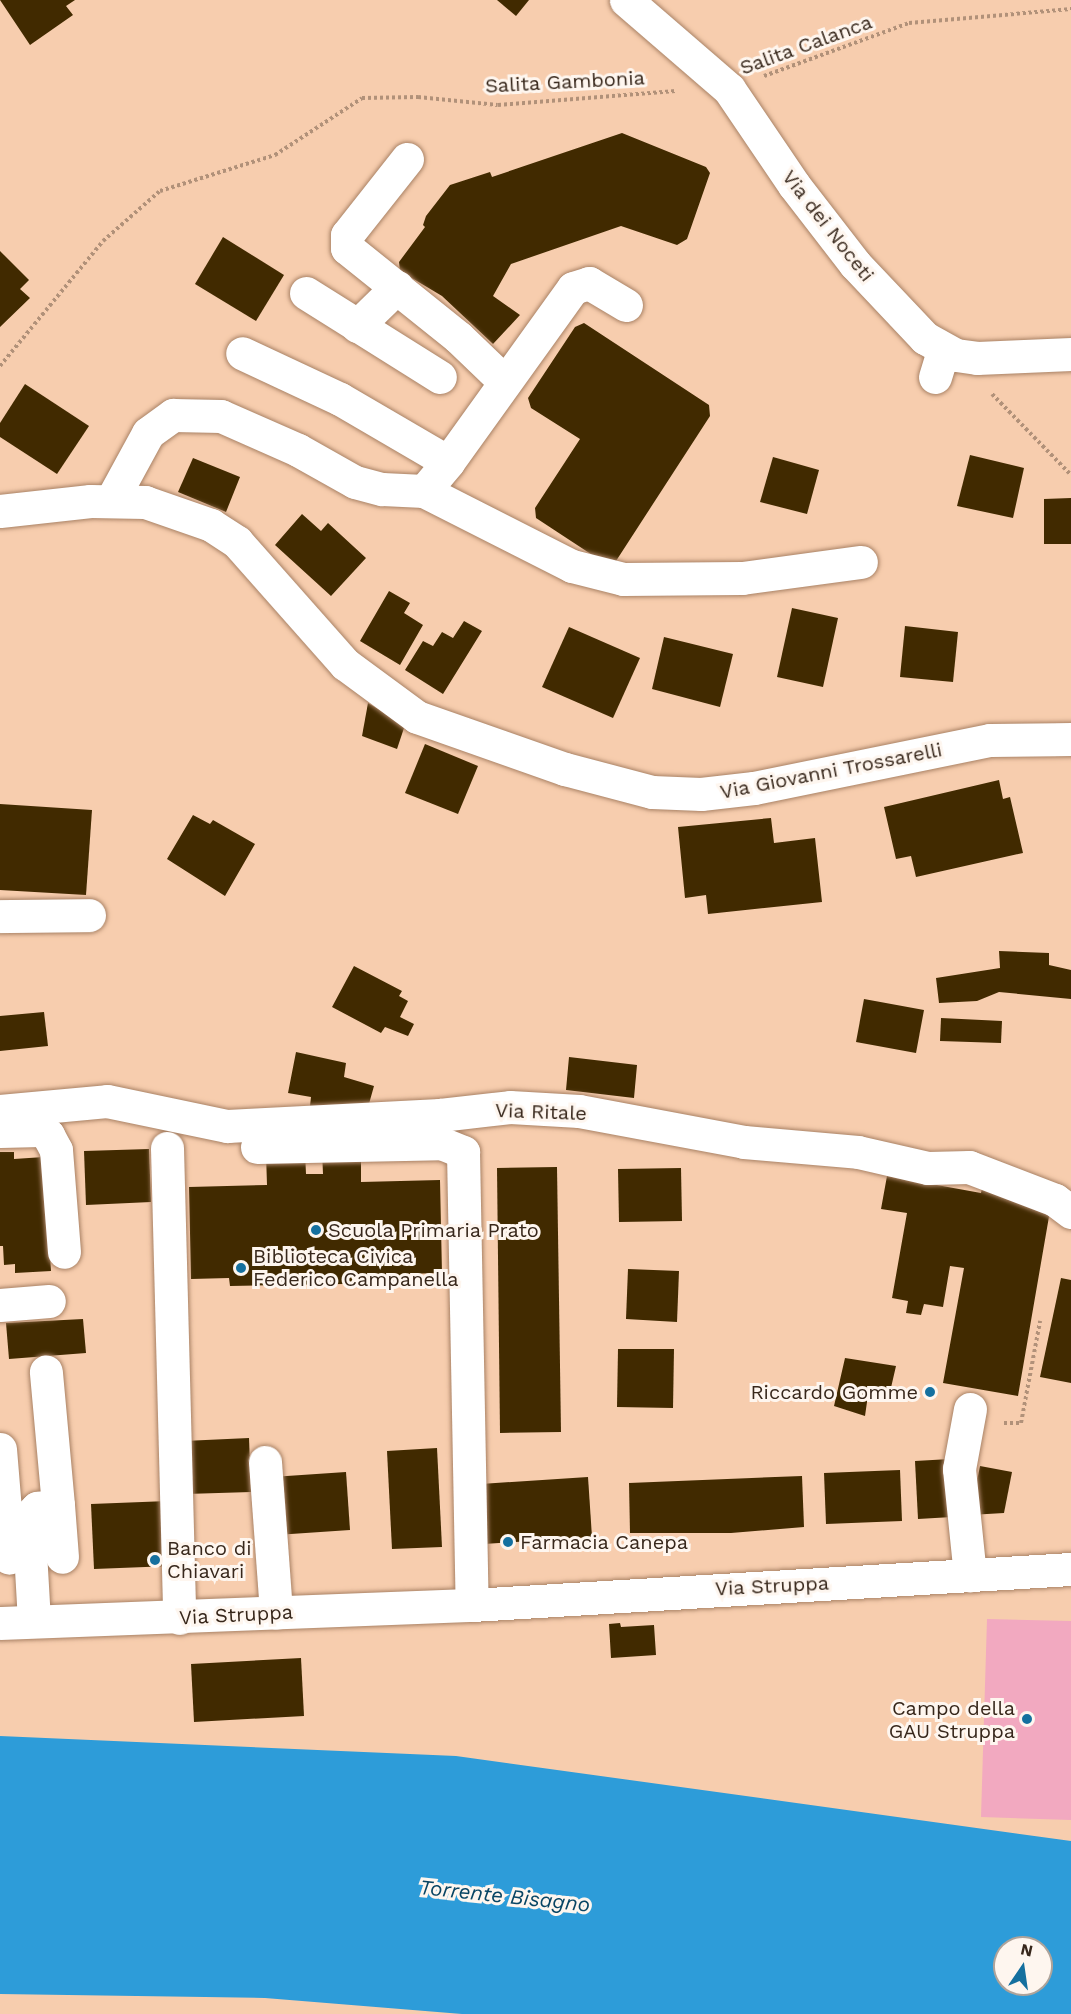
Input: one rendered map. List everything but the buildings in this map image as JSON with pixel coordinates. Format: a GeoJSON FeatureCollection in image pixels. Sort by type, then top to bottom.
{"type":"FeatureCollection","features":[{"type":"Feature","properties":{"kind":"street","name":"Via dei Noceti"},"geometry":{"type":"LineString","coordinates":[[626,0],[729,89],[794,185],[855,264],[925,338],[939,364],[977,358],[1071,354]]}},
{"type":"Feature","properties":{"kind":"street"},"geometry":{"type":"LineString","coordinates":[[407,159],[347,235],[347,248],[458,337],[505,382]]}},
{"type":"Feature","properties":{"kind":"street"},"geometry":{"type":"LineString","coordinates":[[424,492],[573,288],[590,284],[626,305]]}},
{"type":"Feature","properties":{"kind":"street"},"geometry":{"type":"LineString","coordinates":[[357,326],[397,287]]}},
{"type":"Feature","properties":{"kind":"street"},"geometry":{"type":"LineString","coordinates":[[306,293],[440,378]]}},
{"type":"Feature","properties":{"kind":"street"},"geometry":{"type":"LineString","coordinates":[[242,353],[340,399],[448,462]]}},
{"type":"Feature","properties":{"kind":"street"},"geometry":{"type":"LineString","coordinates":[[111,501],[148,433],[173,415],[221,416],[298,450],[355,482],[382,489],[424,492],[572,566],[623,579],[742,578],[861,562]]}},
{"type":"Feature","properties":{"kind":"street","name":"Via Giovanni Trossarelli"},"geometry":{"type":"LineString","coordinates":[[0,511],[111,501],[145,502],[184,513],[237,543],[345,664],[417,717],[565,769],[652,792],[701,794],[754,788],[990,740],[1071,739]]}},
{"type":"Feature","properties":{"kind":"street"},"geometry":{"type":"LineString","coordinates":[[0,916],[89,915]]}},
{"type":"Feature","properties":{"kind":"street","name":"Via Ritale"},"geometry":{"type":"LineString","coordinates":[[0,1111],[107,1101],[227,1126],[440,1115],[510,1107],[579,1111],[744,1142],[858,1152],[928,1168],[969,1167],[1055,1200],[1071,1212]]}},
{"type":"Feature","properties":{"kind":"street"},"geometry":{"type":"LineString","coordinates":[[0,1131],[41,1130],[52,1143],[64,1252]]}},
{"type":"Feature","properties":{"kind":"street"},"geometry":{"type":"LineString","coordinates":[[257,1148],[441,1143],[463,1152],[472,1605]]}},
{"type":"Feature","properties":{"kind":"street"},"geometry":{"type":"LineString","coordinates":[[167,1148],[179,1618]]}},
{"type":"Feature","properties":{"kind":"street"},"geometry":{"type":"LineString","coordinates":[[0,1305],[49,1300]]}},
{"type":"Feature","properties":{"kind":"street"},"geometry":{"type":"LineString","coordinates":[[46,1372],[62,1557]]}},
{"type":"Feature","properties":{"kind":"street"},"geometry":{"type":"LineString","coordinates":[[968,1416],[959,1469],[970,1575]]}},
{"type":"Feature","properties":{"kind":"street"},"geometry":{"type":"LineString","coordinates":[[0,1449],[16,1622]]}},
{"type":"Feature","properties":{"kind":"street"},"geometry":{"type":"LineString","coordinates":[[265,1462],[276,1613]]}},
{"type":"Feature","properties":{"kind":"street"},"geometry":{"type":"LineString","coordinates":[[16,1622],[28,1517],[37,1508],[58,1504]]}},
{"type":"Feature","properties":{"kind":"street","name":"Via Struppa"},"geometry":{"type":"LineString","coordinates":[[16,1622],[179,1618],[472,1605],[1071,1569]]}},
{"type":"Feature","properties":{"kind":"path","name":"Salita Calanca"},"geometry":{"type":"LineString","coordinates":[[729,89],[909,23],[1071,9]]}},
{"type":"Feature","properties":{"kind":"path","name":"Salita Gambonia"},"geometry":{"type":"LineString","coordinates":[[0,366],[103,241],[160,191],[275,155],[362,98],[418,97],[498,105],[592,95],[729,89]]}},
{"type":"Feature","properties":{"kind":"path"},"geometry":{"type":"LineString","coordinates":[[983,387],[1008,408],[1071,475]]}},
{"type":"Feature","properties":{"kind":"path"},"geometry":{"type":"LineString","coordinates":[[968,1416],[1021,1423],[1040,1321]]}},
{"type":"Feature","properties":{"kind":"shaded area","name":"Campo della GAU Struppa"},"geometry":{"type":"Polygon","coordinates":[[[987,1619],[1071,1621],[1071,1820],[981,1817],[987,1619]]]}},
{"type":"Feature","properties":{"kind":"water","name":"Torrente Bisagno"},"geometry":{"type":"Polygon","coordinates":[[[0,1736],[456,1756],[1071,1841],[1071,2014],[462,2014],[265,1998],[0,1994],[0,1736]]]}},
{"type":"Feature","properties":{"kind":"place","name":"Scuola Primaria Prato"},"geometry":{"type":"Point","coordinates":[316,1230]}},
{"type":"Feature","properties":{"kind":"place","name":"Biblioteca Civica Federico Campanella"},"geometry":{"type":"Point","coordinates":[241,1268]}},
{"type":"Feature","properties":{"kind":"place","name":"Riccardo Gomme"},"geometry":{"type":"Point","coordinates":[930,1392]}},
{"type":"Feature","properties":{"kind":"place","name":"Farmacia Canepa"},"geometry":{"type":"Point","coordinates":[508,1542]}},
{"type":"Feature","properties":{"kind":"place","name":"Banco di Chiavari"},"geometry":{"type":"Point","coordinates":[155,1560]}},
{"type":"Feature","properties":{"kind":"place","name":"Campo della GAU Struppa"},"geometry":{"type":"Point","coordinates":[1027,1719]}}]}
